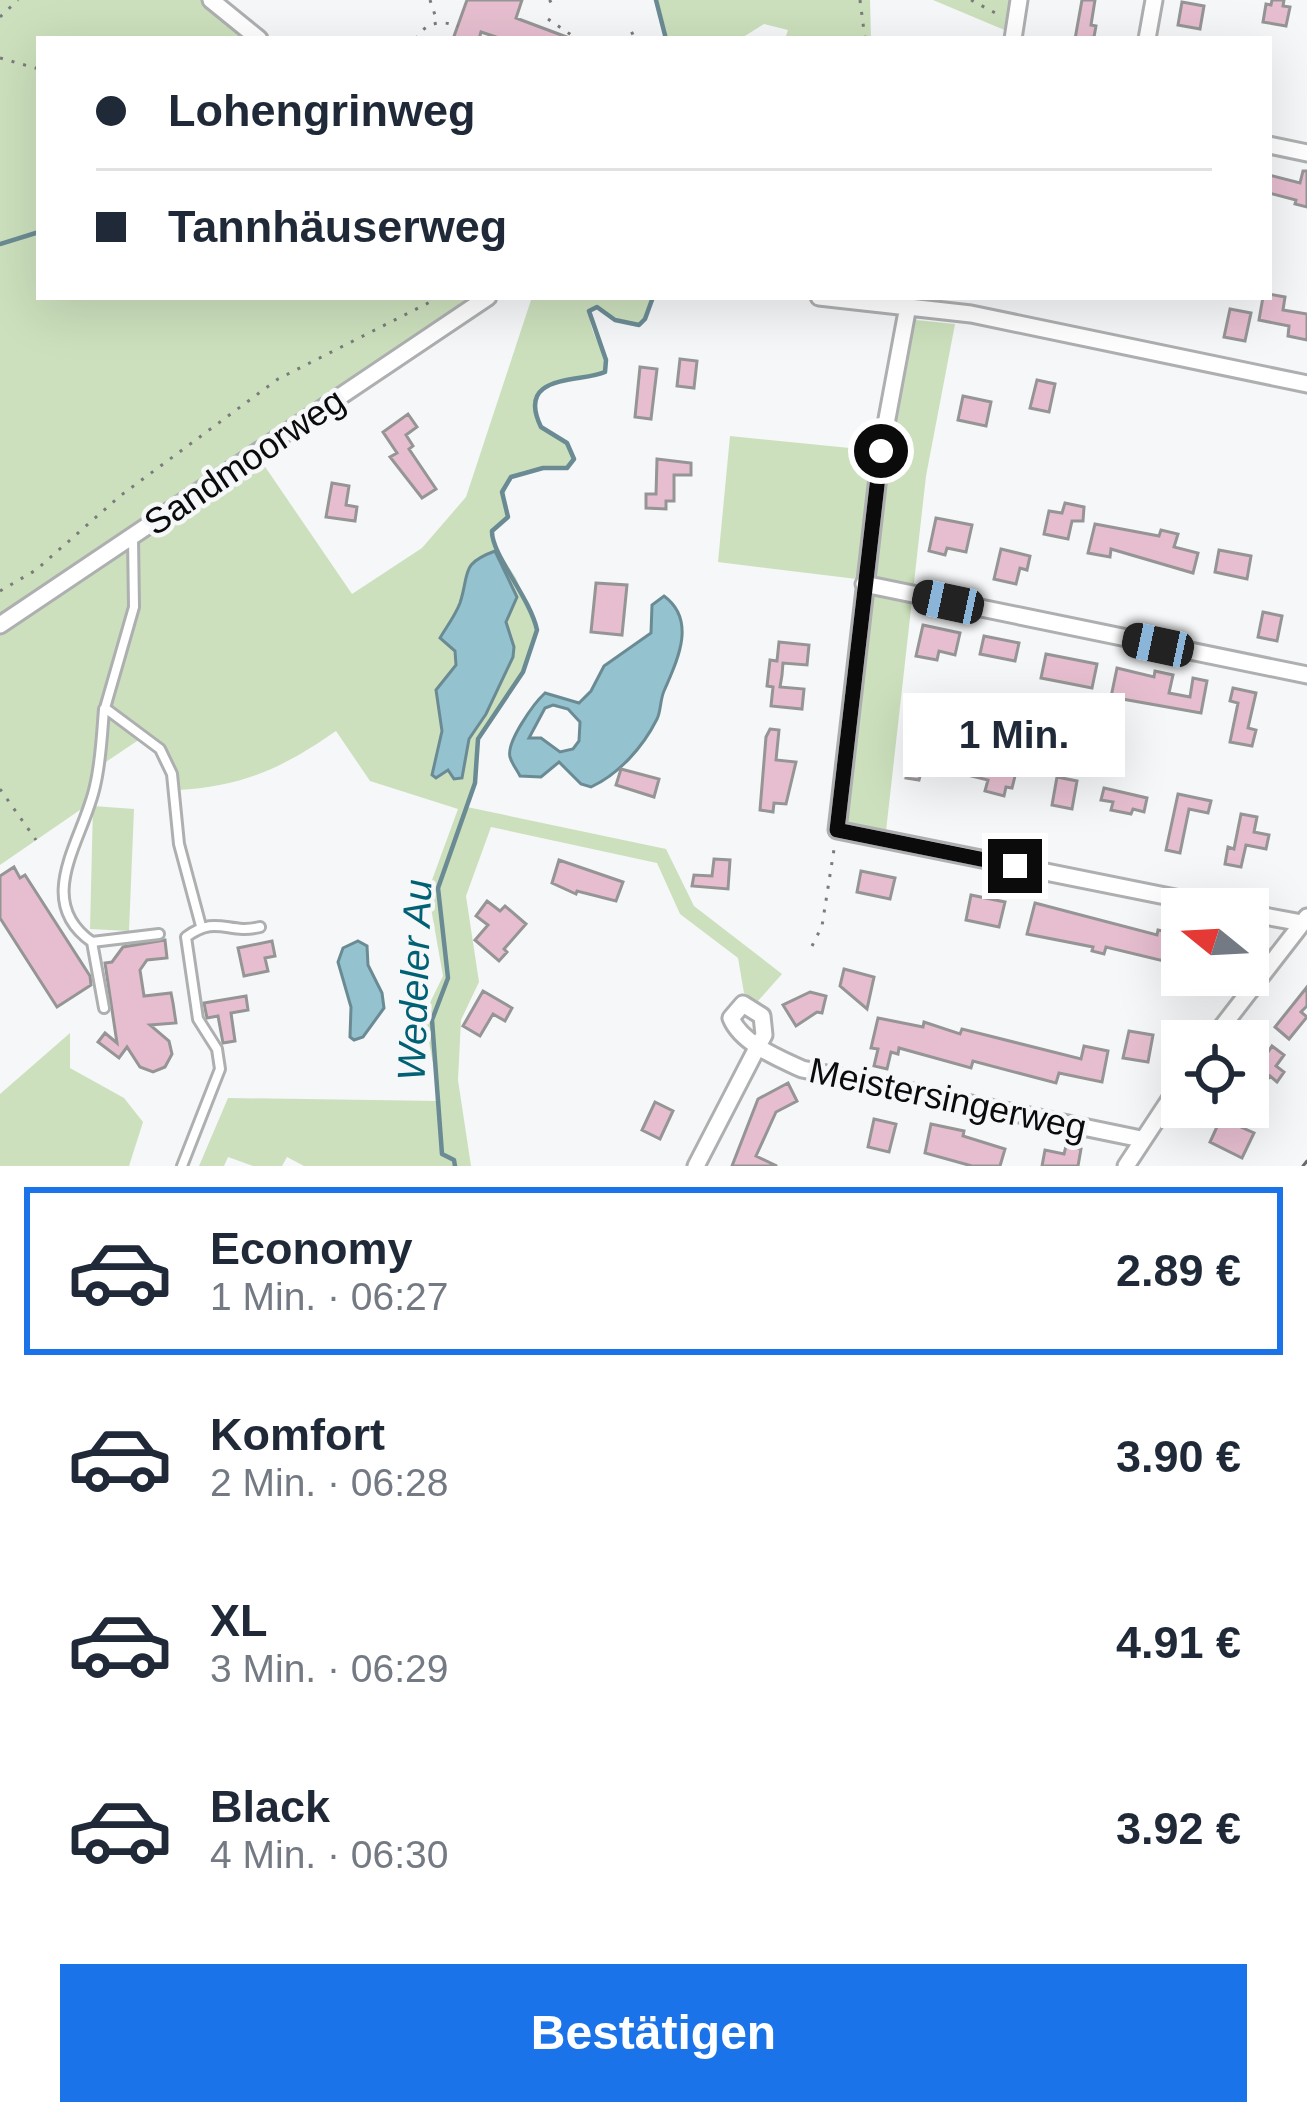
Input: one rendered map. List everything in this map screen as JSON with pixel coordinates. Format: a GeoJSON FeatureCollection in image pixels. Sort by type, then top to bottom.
{"type":"FeatureCollection","features":[{"type":"Feature","properties":{"kind":"street"},"geometry":{"type":"LineString","coordinates":[[212,0],[255,36]]}},
{"type":"Feature","properties":{"kind":"street"},"geometry":{"type":"LineString","coordinates":[[1014,31],[1019,0]]}},
{"type":"Feature","properties":{"kind":"street"},"geometry":{"type":"LineString","coordinates":[[1148,36],[1154,0]]}},
{"type":"Feature","properties":{"kind":"street"},"geometry":{"type":"LineString","coordinates":[[1272,146],[1307,153]]}},
{"type":"Feature","properties":{"kind":"street","name":"Sandmoorweg"},"geometry":{"type":"LineString","coordinates":[[0,625],[484,300]]}},
{"type":"Feature","properties":{"kind":"street"},"geometry":{"type":"LineString","coordinates":[[849,300],[972,305],[1307,384]]}},
{"type":"Feature","properties":{"kind":"street"},"geometry":{"type":"LineString","coordinates":[[908,306],[881,451],[837,830],[1161,895]]}},
{"type":"Feature","properties":{"kind":"street"},"geometry":{"type":"LineString","coordinates":[[864,584],[1307,675]]}},
{"type":"Feature","properties":{"kind":"street"},"geometry":{"type":"LineString","coordinates":[[1269,916],[1304,920]]}},
{"type":"Feature","properties":{"kind":"street"},"geometry":{"type":"LineString","coordinates":[[1226,1020],[1304,920]]}},
{"type":"Feature","properties":{"kind":"street","name":"Meistersingerweg"},"geometry":{"type":"LineString","coordinates":[[696,1166],[758,1046],[802,1070],[1141,1139]]}},
{"type":"Feature","properties":{"kind":"street"},"geometry":{"type":"LineString","coordinates":[[1126,1166],[1161,1111]]}},
{"type":"Feature","properties":{"kind":"lane"},"geometry":{"type":"LineString","coordinates":[[133,537],[134,608],[105,708],[96,783],[63,885],[70,920],[92,942],[159,934]]}},
{"type":"Feature","properties":{"kind":"lane"},"geometry":{"type":"LineString","coordinates":[[105,708],[160,749],[172,774],[179,844],[201,926]]}},
{"type":"Feature","properties":{"kind":"lane"},"geometry":{"type":"LineString","coordinates":[[182,1166],[220,1069],[217,1049],[198,1019],[186,938],[201,926],[221,923],[244,931],[260,928]]}},
{"type":"Feature","properties":{"kind":"lane"},"geometry":{"type":"LineString","coordinates":[[92,942],[104,1008]]}},
{"type":"Feature","properties":{"kind":"path"},"geometry":{"type":"LineString","coordinates":[[0,17],[18,0]]}},
{"type":"Feature","properties":{"kind":"path"},"geometry":{"type":"LineString","coordinates":[[430,0],[438,22]]}},
{"type":"Feature","properties":{"kind":"path"},"geometry":{"type":"LineString","coordinates":[[860,0],[865,36]]}},
{"type":"Feature","properties":{"kind":"path"},"geometry":{"type":"LineString","coordinates":[[971,0],[1014,31]]}},
{"type":"Feature","properties":{"kind":"path"},"geometry":{"type":"LineString","coordinates":[[548,19],[565,36]]}},
{"type":"Feature","properties":{"kind":"path"},"geometry":{"type":"LineString","coordinates":[[418,36],[438,22],[458,26]]}},
{"type":"Feature","properties":{"kind":"path"},"geometry":{"type":"LineString","coordinates":[[626,36],[635,32]]}},
{"type":"Feature","properties":{"kind":"path"},"geometry":{"type":"LineString","coordinates":[[0,58],[36,67]]}},
{"type":"Feature","properties":{"kind":"path"},"geometry":{"type":"LineString","coordinates":[[0,591],[36,569],[120,496],[278,379],[434,300]]}},
{"type":"Feature","properties":{"kind":"path"},"geometry":{"type":"LineString","coordinates":[[0,789],[36,840]]}},
{"type":"Feature","properties":{"kind":"path"},"geometry":{"type":"LineString","coordinates":[[812,946],[822,926],[837,830]]}},
{"type":"Feature","properties":{"kind":"green space"},"geometry":{"type":"Polygon","coordinates":[[[0,0],[211,0],[255,36],[36,36],[36,300],[483,300],[255,452],[352,594],[422,548],[466,497],[531,300],[652,300],[639,325],[615,320],[597,307],[591,309],[605,372],[553,384],[536,397],[541,427],[567,443],[574,459],[567,468],[517,474],[506,489],[508,517],[495,526],[491,540],[516,578],[537,630],[523,672],[478,739],[476,779],[467,807],[666,849],[694,906],[782,974],[758,1001],[744,993],[738,958],[680,914],[657,863],[491,827],[466,896],[479,982],[461,1020],[458,1080],[471,1166],[304,1166],[287,1157],[282,1166],[253,1166],[228,1157],[224,1166],[199,1166],[228,1098],[440,1101],[424,1015],[443,976],[428,891],[458,809],[370,781],[336,731],[262,773],[223,785],[178,790],[160,749],[143,737],[91,772],[93,801],[0,865],[0,0]]]}},
{"type":"Feature","properties":{"kind":"green space"},"geometry":{"type":"Polygon","coordinates":[[[656,0],[870,0],[871,36],[786,36],[788,30],[764,24],[745,36],[665,36],[656,0]]]}},
{"type":"Feature","properties":{"kind":"green space"},"geometry":{"type":"Polygon","coordinates":[[[933,0],[1019,0],[1014,34],[933,0]]]}},
{"type":"Feature","properties":{"kind":"green space"},"geometry":{"type":"Polygon","coordinates":[[[906,319],[955,324],[926,476],[885,840],[837,830],[865,580],[718,562],[730,436],[880,451],[906,319]]]}},
{"type":"Feature","properties":{"kind":"green space"},"geometry":{"type":"Polygon","coordinates":[[[93,806],[134,809],[129,931],[90,929],[93,806]]]}},
{"type":"Feature","properties":{"kind":"green space"},"geometry":{"type":"Polygon","coordinates":[[[70,1033],[70,1068],[124,1098],[143,1122],[129,1166],[0,1166],[0,1094],[70,1033]]]}},
{"type":"Feature","properties":{"kind":"water"},"geometry":{"type":"Polygon","coordinates":[[[495,551],[517,597],[506,622],[513,657],[469,739],[462,778],[454,779],[448,770],[436,778],[432,775],[442,731],[436,690],[456,665],[455,651],[440,638],[458,608],[471,565],[495,551]]]}},
{"type":"Feature","properties":{"kind":"water"},"geometry":{"type":"Polygon","coordinates":[[[664,596],[674,606],[680,617],[681,642],[658,716],[637,749],[591,787],[581,784],[559,762],[541,777],[520,776],[510,750],[534,705],[545,693],[579,703],[604,666],[651,633],[652,605],[664,596]],[[545,708],[529,738],[541,738],[560,752],[573,749],[579,741],[580,722],[568,709],[545,708]]]}},
{"type":"Feature","properties":{"kind":"water"},"geometry":{"type":"Polygon","coordinates":[[[358,941],[367,946],[368,965],[384,1008],[363,1037],[354,1040],[350,1037],[351,1007],[338,962],[343,948],[358,941]]]}},
{"type":"Feature","properties":{"kind":"building"},"geometry":{"type":"Polygon","coordinates":[[[467,0],[522,0],[516,18],[564,36],[481,32],[480,36],[454,36],[467,0]]]}},
{"type":"Feature","properties":{"kind":"building"},"geometry":{"type":"Polygon","coordinates":[[[1082,0],[1095,0],[1094,36],[1076,36],[1082,0]]]}},
{"type":"Feature","properties":{"kind":"building"},"geometry":{"type":"Polygon","coordinates":[[[1272,0],[1284,0],[1283,6],[1290,7],[1286,26],[1263,22],[1266,4],[1271,5],[1272,0]]]}},
{"type":"Feature","properties":{"kind":"building"},"geometry":{"type":"Polygon","coordinates":[[[1182,2],[1204,6],[1200,29],[1178,25],[1182,2]]]}},
{"type":"Feature","properties":{"kind":"building"},"geometry":{"type":"Polygon","coordinates":[[[1307,171],[1307,207],[1272,194],[1272,176],[1300,183],[1307,171]]]}},
{"type":"Feature","properties":{"kind":"building"},"geometry":{"type":"Polygon","coordinates":[[[1272,295],[1285,297],[1283,310],[1307,314],[1307,340],[1288,336],[1289,326],[1259,320],[1262,300],[1272,300],[1272,295]]]}},
{"type":"Feature","properties":{"kind":"building"},"geometry":{"type":"Polygon","coordinates":[[[1230,309],[1251,313],[1245,341],[1224,337],[1230,309]]]}},
{"type":"Feature","properties":{"kind":"building"},"geometry":{"type":"Polygon","coordinates":[[[680,359],[697,361],[694,388],[677,386],[680,359]]]}},
{"type":"Feature","properties":{"kind":"building"},"geometry":{"type":"Polygon","coordinates":[[[640,367],[657,369],[651,419],[635,417],[640,367]]]}},
{"type":"Feature","properties":{"kind":"building"},"geometry":{"type":"Polygon","coordinates":[[[1037,380],[1055,384],[1049,412],[1030,408],[1037,380]]]}},
{"type":"Feature","properties":{"kind":"building"},"geometry":{"type":"Polygon","coordinates":[[[963,396],[991,402],[986,426],[958,420],[963,396]]]}},
{"type":"Feature","properties":{"kind":"building"},"geometry":{"type":"Polygon","coordinates":[[[408,414],[417,427],[406,435],[413,446],[409,449],[436,489],[422,498],[390,457],[397,453],[383,432],[408,414]]]}},
{"type":"Feature","properties":{"kind":"building"},"geometry":{"type":"Polygon","coordinates":[[[657,459],[691,463],[691,475],[674,475],[674,501],[666,501],[666,509],[646,508],[646,494],[656,494],[657,459]]]}},
{"type":"Feature","properties":{"kind":"building"},"geometry":{"type":"Polygon","coordinates":[[[332,483],[349,486],[346,505],[357,507],[355,521],[326,517],[332,483]]]}},
{"type":"Feature","properties":{"kind":"building"},"geometry":{"type":"Polygon","coordinates":[[[1065,503],[1084,507],[1083,521],[1072,521],[1068,539],[1044,534],[1049,511],[1062,513],[1065,503]]]}},
{"type":"Feature","properties":{"kind":"building"},"geometry":{"type":"Polygon","coordinates":[[[936,518],[972,525],[966,552],[929,551],[936,518]]]}},
{"type":"Feature","properties":{"kind":"building"},"geometry":{"type":"Polygon","coordinates":[[[1095,524],[1159,536],[1161,530],[1178,534],[1174,547],[1198,553],[1193,573],[1111,549],[1110,557],[1088,553],[1095,524]]]}},
{"type":"Feature","properties":{"kind":"building"},"geometry":{"type":"Polygon","coordinates":[[[1001,549],[1030,556],[1016,584],[994,579],[1001,549]]]}},
{"type":"Feature","properties":{"kind":"building"},"geometry":{"type":"Polygon","coordinates":[[[1219,550],[1251,556],[1247,579],[1215,572],[1219,550]]]}},
{"type":"Feature","properties":{"kind":"building"},"geometry":{"type":"Polygon","coordinates":[[[596,583],[627,585],[622,635],[591,632],[596,583]]]}},
{"type":"Feature","properties":{"kind":"building"},"geometry":{"type":"Polygon","coordinates":[[[1263,612],[1282,616],[1277,641],[1258,637],[1263,612]]]}},
{"type":"Feature","properties":{"kind":"building"},"geometry":{"type":"Polygon","coordinates":[[[923,625],[960,633],[955,655],[939,651],[937,660],[916,656],[923,625]]]}},
{"type":"Feature","properties":{"kind":"building"},"geometry":{"type":"Polygon","coordinates":[[[984,636],[1019,643],[1015,661],[980,654],[984,636]]]}},
{"type":"Feature","properties":{"kind":"building"},"geometry":{"type":"Polygon","coordinates":[[[779,642],[809,645],[807,665],[783,663],[780,687],[804,689],[802,709],[771,706],[770,660],[777,661],[779,642]]]}},
{"type":"Feature","properties":{"kind":"building"},"geometry":{"type":"Polygon","coordinates":[[[1046,654],[1097,664],[1092,688],[1041,678],[1046,654]]]}},
{"type":"Feature","properties":{"kind":"building"},"geometry":{"type":"Polygon","coordinates":[[[1117,668],[1154,677],[1155,671],[1173,675],[1169,693],[1190,697],[1193,678],[1207,681],[1201,713],[1111,697],[1117,668]]]}},
{"type":"Feature","properties":{"kind":"building"},"geometry":{"type":"Polygon","coordinates":[[[1233,688],[1256,693],[1248,728],[1256,730],[1252,746],[1230,742],[1238,703],[1230,701],[1233,688]]]}},
{"type":"Feature","properties":{"kind":"building"},"geometry":{"type":"Polygon","coordinates":[[[770,729],[779,730],[776,760],[796,762],[786,804],[774,803],[773,812],[760,810],[770,729]]]}},
{"type":"Feature","properties":{"kind":"building"},"geometry":{"type":"Polygon","coordinates":[[[912,747],[939,753],[935,772],[922,769],[919,780],[906,778],[912,747]]]}},
{"type":"Feature","properties":{"kind":"building"},"geometry":{"type":"Polygon","coordinates":[[[967,756],[1017,768],[1012,788],[1006,787],[1004,796],[985,791],[988,780],[963,774],[967,756]]]}},
{"type":"Feature","properties":{"kind":"building"},"geometry":{"type":"Polygon","coordinates":[[[621,769],[659,779],[654,797],[616,785],[621,769]]]}},
{"type":"Feature","properties":{"kind":"building"},"geometry":{"type":"Polygon","coordinates":[[[1057,777],[1077,781],[1072,809],[1052,805],[1057,777]]]}},
{"type":"Feature","properties":{"kind":"building"},"geometry":{"type":"Polygon","coordinates":[[[1104,788],[1147,798],[1144,812],[1111,810],[1113,802],[1101,800],[1104,788]]]}},
{"type":"Feature","properties":{"kind":"building"},"geometry":{"type":"Polygon","coordinates":[[[1178,794],[1211,801],[1208,813],[1189,809],[1180,853],[1166,850],[1178,794]]]}},
{"type":"Feature","properties":{"kind":"building"},"geometry":{"type":"Polygon","coordinates":[[[1241,814],[1257,817],[1254,832],[1269,835],[1266,849],[1246,845],[1241,867],[1225,864],[1228,847],[1234,849],[1241,814]]]}},
{"type":"Feature","properties":{"kind":"building"},"geometry":{"type":"Polygon","coordinates":[[[714,859],[730,860],[728,889],[692,886],[694,875],[712,876],[714,859]]]}},
{"type":"Feature","properties":{"kind":"building"},"geometry":{"type":"Polygon","coordinates":[[[559,860],[623,882],[616,901],[576,894],[552,883],[559,860]]]}},
{"type":"Feature","properties":{"kind":"building"},"geometry":{"type":"Polygon","coordinates":[[[14,867],[20,878],[25,875],[90,976],[91,985],[57,1007],[0,918],[0,876],[14,867]]]}},
{"type":"Feature","properties":{"kind":"building"},"geometry":{"type":"Polygon","coordinates":[[[861,871],[895,878],[890,899],[857,892],[861,871]]]}},
{"type":"Feature","properties":{"kind":"building"},"geometry":{"type":"Polygon","coordinates":[[[971,895],[1005,902],[999,927],[966,920],[971,895]]]}},
{"type":"Feature","properties":{"kind":"building"},"geometry":{"type":"Polygon","coordinates":[[[487,901],[500,911],[505,906],[526,924],[499,961],[475,940],[488,925],[476,916],[487,901]]]}},
{"type":"Feature","properties":{"kind":"building"},"geometry":{"type":"Polygon","coordinates":[[[1035,903],[1157,935],[1161,931],[1161,960],[1106,947],[1104,954],[1092,951],[1093,947],[1027,934],[1035,903]]]}},
{"type":"Feature","properties":{"kind":"building"},"geometry":{"type":"Polygon","coordinates":[[[165,940],[167,958],[147,960],[140,970],[144,996],[171,993],[176,1023],[150,1025],[169,1041],[172,1054],[165,1067],[153,1072],[140,1067],[127,1047],[119,1058],[98,1042],[105,1033],[117,1043],[105,963],[112,962],[123,947],[165,940]]]}},
{"type":"Feature","properties":{"kind":"building"},"geometry":{"type":"Polygon","coordinates":[[[272,941],[275,956],[265,958],[268,971],[244,976],[238,948],[272,941]]]}},
{"type":"Feature","properties":{"kind":"building"},"geometry":{"type":"Polygon","coordinates":[[[844,969],[874,977],[867,1009],[840,986],[844,969]]]}},
{"type":"Feature","properties":{"kind":"building"},"geometry":{"type":"Polygon","coordinates":[[[1307,987],[1307,1006],[1301,1012],[1307,1017],[1289,1039],[1275,1027],[1307,987]]]}},
{"type":"Feature","properties":{"kind":"building"},"geometry":{"type":"Polygon","coordinates":[[[483,991],[512,1008],[505,1021],[493,1014],[480,1036],[463,1026],[483,991]]]}},
{"type":"Feature","properties":{"kind":"building"},"geometry":{"type":"Polygon","coordinates":[[[810,992],[826,996],[822,1013],[796,1026],[783,1005],[810,992]]]}},
{"type":"Feature","properties":{"kind":"building"},"geometry":{"type":"Polygon","coordinates":[[[246,996],[248,1010],[231,1013],[235,1041],[223,1043],[218,1016],[207,1018],[204,1003],[246,996]]]}},
{"type":"Feature","properties":{"kind":"building"},"geometry":{"type":"Polygon","coordinates":[[[878,1018],[923,1027],[924,1022],[960,1034],[962,1029],[1081,1059],[1084,1046],[1108,1051],[1102,1082],[1059,1073],[1056,1083],[973,1061],[971,1068],[899,1048],[898,1054],[891,1052],[887,1069],[874,1066],[878,1049],[871,1048],[878,1018]]]}},
{"type":"Feature","properties":{"kind":"building"},"geometry":{"type":"Polygon","coordinates":[[[1129,1031],[1153,1035],[1148,1062],[1123,1058],[1129,1031]]]}},
{"type":"Feature","properties":{"kind":"building"},"geometry":{"type":"Polygon","coordinates":[[[1272,1046],[1284,1055],[1276,1066],[1284,1072],[1277,1082],[1269,1077],[1272,1046]]]}},
{"type":"Feature","properties":{"kind":"building"},"geometry":{"type":"Polygon","coordinates":[[[788,1083],[797,1101],[776,1112],[756,1156],[777,1166],[732,1166],[758,1099],[788,1083]]]}},
{"type":"Feature","properties":{"kind":"building"},"geometry":{"type":"Polygon","coordinates":[[[655,1102],[673,1111],[660,1139],[642,1130],[655,1102]]]}},
{"type":"Feature","properties":{"kind":"building"},"geometry":{"type":"Polygon","coordinates":[[[874,1119],[896,1124],[889,1152],[868,1147],[874,1119]]]}},
{"type":"Feature","properties":{"kind":"building"},"geometry":{"type":"Polygon","coordinates":[[[931,1124],[964,1131],[963,1136],[1005,1149],[1000,1166],[972,1166],[925,1153],[931,1124]]]}},
{"type":"Feature","properties":{"kind":"building"},"geometry":{"type":"Polygon","coordinates":[[[1216,1128],[1254,1133],[1242,1158],[1210,1142],[1216,1128]]]}},
{"type":"Feature","properties":{"kind":"building"},"geometry":{"type":"Polygon","coordinates":[[[1066,1146],[1081,1149],[1078,1166],[1042,1166],[1045,1150],[1064,1154],[1066,1146]]]}},
{"type":"Feature","properties":{"kind":"waterway","name":"Wedeler Au"},"geometry":{"type":"LineString","coordinates":[[656,0],[665,36]]}},
{"type":"Feature","properties":{"kind":"waterway"},"geometry":{"type":"LineString","coordinates":[[0,244],[36,233]]}},
{"type":"Feature","properties":{"kind":"waterway","name":"Wedeler Au"},"geometry":{"type":"LineString","coordinates":[[455,1166],[454,1160],[442,1154],[432,1020],[448,978],[438,888],[475,783],[478,739],[523,672],[537,630],[492,531],[508,517],[502,492],[511,477],[543,468],[567,468],[574,459],[567,443],[541,427],[535,410],[537,397],[554,383],[605,372],[606,360],[589,311],[597,307],[615,320],[639,325],[652,300]]}},
{"type":"Feature","properties":{"kind":"tram line"},"geometry":{"type":"LineString","coordinates":[[1303,1166],[1307,1161]]}},
{"type":"Feature","properties":{"kind":"route"},"geometry":{"type":"LineString","coordinates":[[881,451],[837,830],[1015,866]]}}]}
